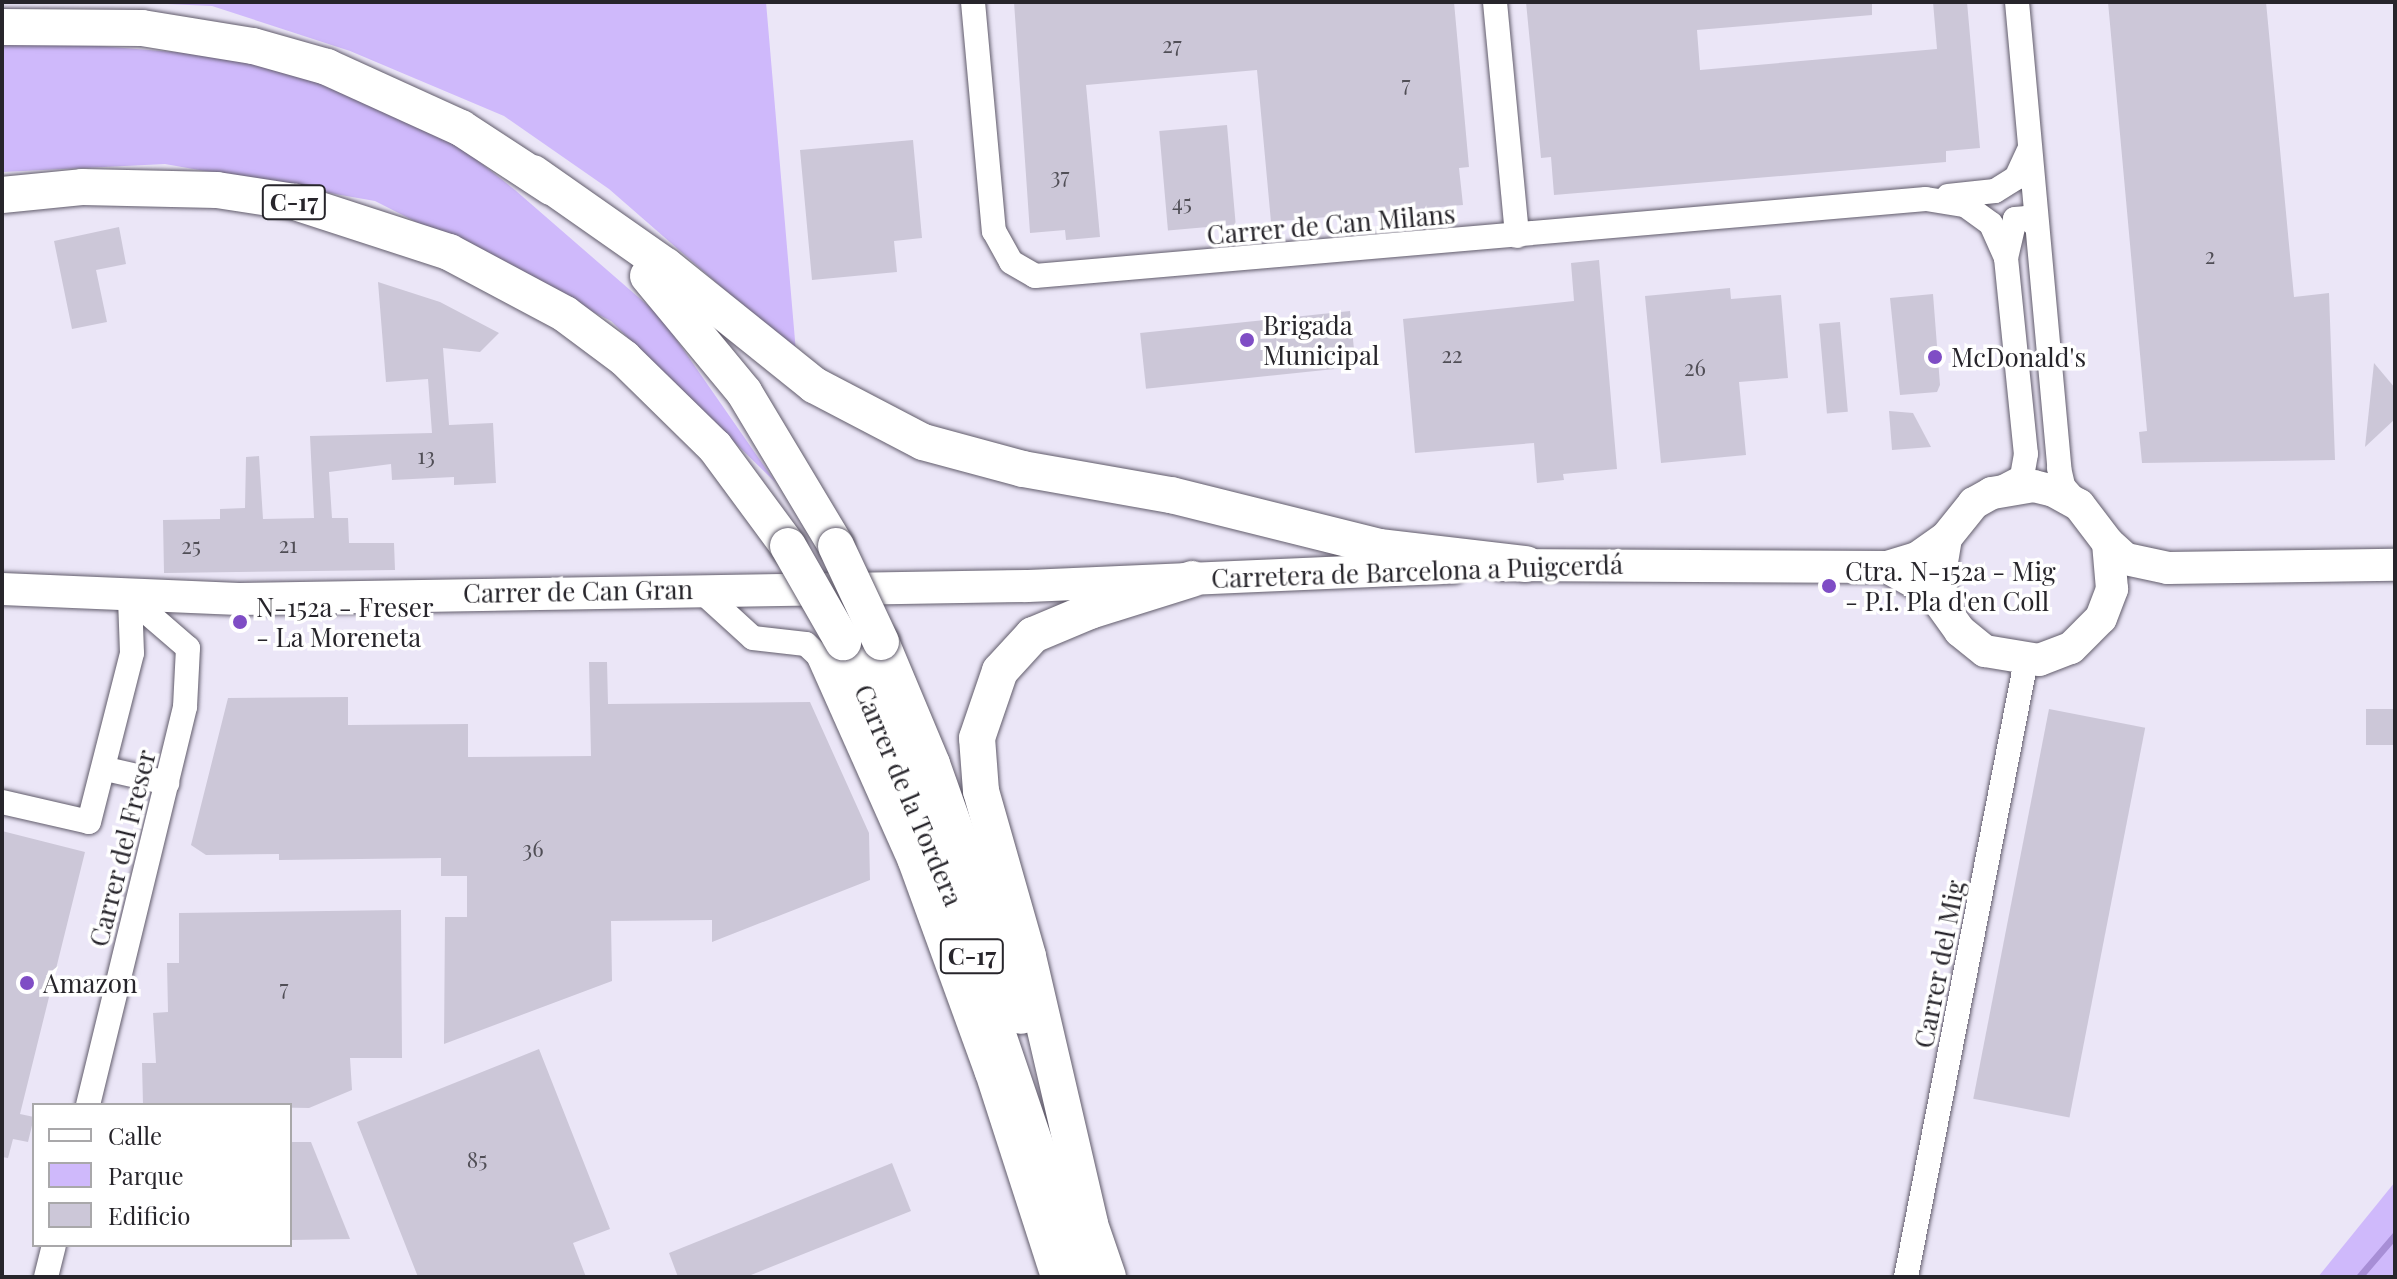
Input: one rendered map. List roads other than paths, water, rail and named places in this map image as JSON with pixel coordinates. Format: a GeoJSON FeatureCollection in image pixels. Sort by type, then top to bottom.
{"type":"FeatureCollection","features":[{"type":"Feature","properties":{"kind":"highway","name":"C-17"},"geometry":{"type":"LineString","coordinates":[[2,27],[142,28],[253,46],[392,93],[533,173],[614,242],[704,338],[759,415],[836,546],[881,642],[960,841],[1108,1277]]}},
{"type":"Feature","properties":{"kind":"highway"},"geometry":{"type":"LineString","coordinates":[[533,173],[666,266],[814,385],[923,442],[1023,469],[1171,495],[1379,547],[1526,564]]}},
{"type":"Feature","properties":{"kind":"highway","name":"C-17"},"geometry":{"type":"LineString","coordinates":[[2,195],[82,187],[217,190],[295,202],[449,252],[565,314],[624,358],[715,447],[788,546],[843,642],[885,728],[944,875],[1080,1277]]}},
{"type":"Feature","properties":{"kind":"highway"},"geometry":{"type":"LineString","coordinates":[[1090,1223],[1028,956],[981,791],[977,738],[1000,671],[1033,635],[1090,611],[1192,579]]}},
{"type":"Feature","properties":{"kind":"main road"},"geometry":{"type":"LineString","coordinates":[[1944,605],[1939,580],[1946,538],[1974,503],[1992,493],[2034,486],[2079,505],[2108,543],[2126,559],[2168,568],[2395,565]]}},
{"type":"Feature","properties":{"kind":"main road","name":"Carretera de Barcelona a Puigcerdá"},"geometry":{"type":"LineString","coordinates":[[881,585],[1192,579],[1526,564],[1887,567],[1917,558],[1946,538]]}},
{"type":"Feature","properties":{"kind":"main road"},"geometry":{"type":"LineString","coordinates":[[1887,567],[1917,581],[1944,605],[1960,631],[1985,651],[2026,661],[2071,648],[2095,627],[2108,602],[2108,543]]}},
{"type":"Feature","properties":{"kind":"main road"},"geometry":{"type":"LineString","coordinates":[[2108,602],[2168,568]]}},
{"type":"Feature","properties":{"kind":"main road","name":"Carrer de Can Gran"},"geometry":{"type":"LineString","coordinates":[[2,610],[130,598],[881,585]]}},
{"type":"Feature","properties":{"kind":"main road","name":"Carrer de Can Gran"},"geometry":{"type":"LineString","coordinates":[[2,589],[130,598]]}},
{"type":"Feature","properties":{"kind":"street","name":"Carrer de Can Milans"},"geometry":{"type":"LineString","coordinates":[[973,2],[994,231],[1001,249],[1022,271],[1049,278],[1995,191],[2016,178],[2026,164],[2030,144]]}},
{"type":"Feature","properties":{"kind":"street"},"geometry":{"type":"LineString","coordinates":[[1495,2],[1517,236]]}},
{"type":"Feature","properties":{"kind":"street","name":"Carrer de Can Milans"},"geometry":{"type":"LineString","coordinates":[[2017,2],[2059,468],[2063,486],[2079,505]]}},
{"type":"Feature","properties":{"kind":"street","name":"Carrer de Can Milans"},"geometry":{"type":"LineString","coordinates":[[1926,199],[1946,198],[1978,212],[2000,239],[2006,258],[2026,465],[2022,477],[1992,493]]}},
{"type":"Feature","properties":{"kind":"street","name":"Carrer de Can Milans"},"geometry":{"type":"LineString","coordinates":[[2006,258],[2015,219],[2027,218],[2037,226]]}},
{"type":"Feature","properties":{"kind":"street"},"geometry":{"type":"LineString","coordinates":[[2325,565],[2395,549]]}},
{"type":"Feature","properties":{"kind":"street","name":"Carrer de la Tordera"},"geometry":{"type":"LineString","coordinates":[[698,588],[753,638],[806,644],[818,655],[910,862],[987,1073],[1053,1277]]}},
{"type":"Feature","properties":{"kind":"street"},"geometry":{"type":"LineString","coordinates":[[2,802],[89,822],[106,769],[133,648],[130,598]]}},
{"type":"Feature","properties":{"kind":"street","name":"Carrer del Freser"},"geometry":{"type":"LineString","coordinates":[[88,1103],[185,707],[188,648],[130,598]]}},
{"type":"Feature","properties":{"kind":"street","name":"Carrer del Mig"},"geometry":{"type":"LineString","coordinates":[[1906,1277],[2026,661]]}},
{"type":"Feature","properties":{"kind":"street"},"geometry":{"type":"LineString","coordinates":[[106,769],[167,783]]}},
{"type":"Feature","properties":{"kind":"street"},"geometry":{"type":"LineString","coordinates":[[46,1277],[54,1247]]}},
{"type":"Feature","properties":{"kind":"waterway"},"geometry":{"type":"LineString","coordinates":[[2359,1277],[2395,1235]]}},
{"type":"Feature","properties":{"kind":"place","name":"Brigada Municipal"},"geometry":{"type":"Point","coordinates":[1247,340]}},
{"type":"Feature","properties":{"kind":"place","name":"McDonald's"},"geometry":{"type":"Point","coordinates":[1935,357]}},
{"type":"Feature","properties":{"kind":"place","name":"Ctra. N-152a - Mig - P.I. Pla d'en Coll"},"geometry":{"type":"Point","coordinates":[1829,586]}},
{"type":"Feature","properties":{"kind":"place","name":"N-152a - Freser - La Moreneta"},"geometry":{"type":"Point","coordinates":[240,622]}},
{"type":"Feature","properties":{"kind":"place","name":"Amazon"},"geometry":{"type":"Point","coordinates":[27,983]}}]}
